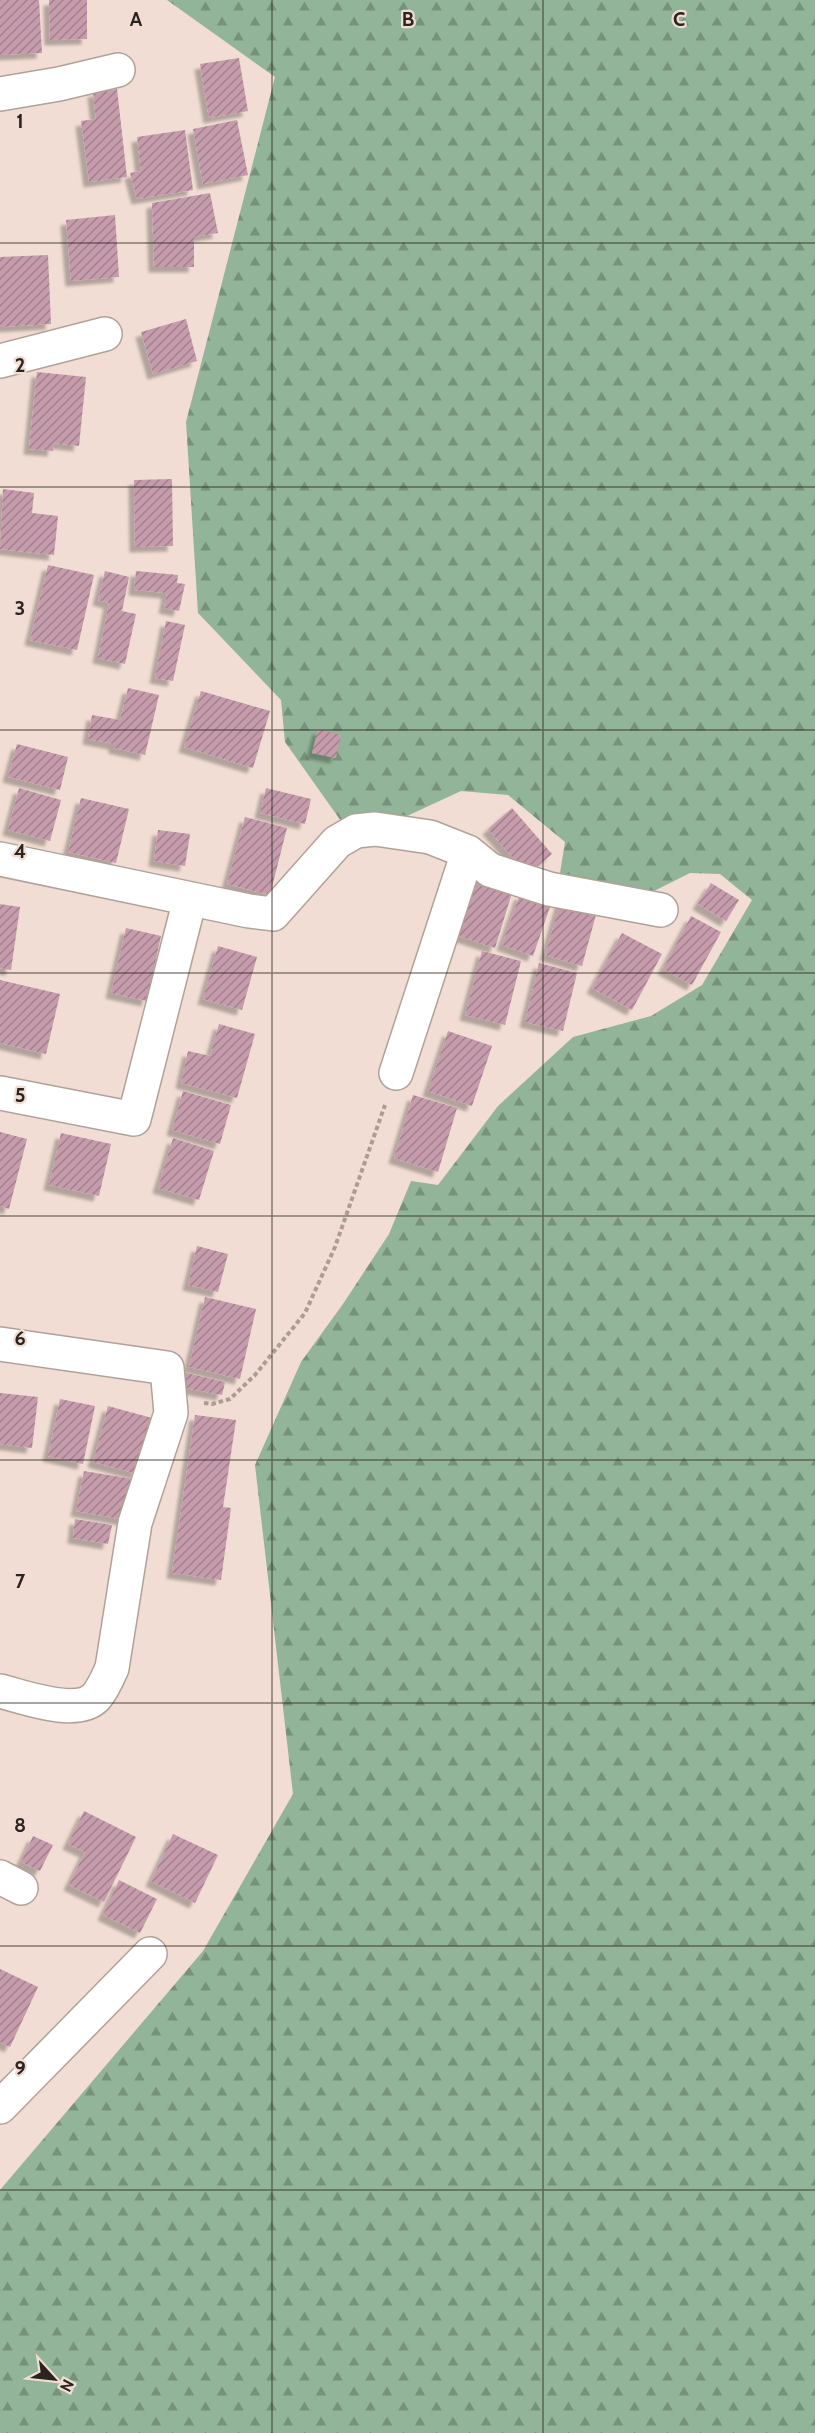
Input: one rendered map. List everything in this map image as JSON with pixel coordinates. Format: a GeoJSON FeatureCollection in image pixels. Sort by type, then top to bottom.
{"type":"FeatureCollection","features":[{"type":"Feature","properties":{"kind":"street"},"geometry":{"type":"LineString","coordinates":[[0,94],[59,84],[118,70]]}},
{"type":"Feature","properties":{"kind":"street"},"geometry":{"type":"LineString","coordinates":[[0,361],[105,334]]}},
{"type":"Feature","properties":{"kind":"street"},"geometry":{"type":"LineString","coordinates":[[0,859],[273,914],[337,842],[356,831],[375,829],[430,837],[468,852],[490,870],[549,889],[661,910]]}},
{"type":"Feature","properties":{"kind":"street"},"geometry":{"type":"LineString","coordinates":[[396,1073],[468,852]]}},
{"type":"Feature","properties":{"kind":"street"},"geometry":{"type":"LineString","coordinates":[[0,1092],[134,1119],[190,899]]}},
{"type":"Feature","properties":{"kind":"street"},"geometry":{"type":"LineString","coordinates":[[0,1344],[166,1368],[171,1413],[135,1523],[112,1668],[104,1684],[94,1698],[78,1705],[65,1707],[0,1691]]}},
{"type":"Feature","properties":{"kind":"street"},"geometry":{"type":"LineString","coordinates":[[0,2107],[150,1954]]}},
{"type":"Feature","properties":{"kind":"path"},"geometry":{"type":"LineString","coordinates":[[169,1398],[212,1404],[230,1399],[255,1374],[305,1313],[336,1246],[396,1073]]}},
{"type":"Feature","properties":{"kind":"green space"},"geometry":{"type":"Polygon","coordinates":[[[167,0],[815,0],[815,2433],[0,2433],[0,2190],[203,1951],[293,1794],[255,1465],[301,1362],[389,1234],[411,1181],[438,1185],[498,1106],[573,1037],[651,1016],[702,985],[752,900],[720,874],[690,873],[648,894],[560,873],[565,842],[508,795],[461,791],[407,816],[341,821],[285,742],[281,700],[198,613],[186,422],[275,77],[167,0]]]}},
{"type":"Feature","properties":{"kind":"building"},"geometry":{"type":"Polygon","coordinates":[[[0,0],[39,0],[42,53],[0,55],[0,0]]]}},
{"type":"Feature","properties":{"kind":"building"},"geometry":{"type":"Polygon","coordinates":[[[49,0],[87,0],[87,39],[50,40],[49,0]]]}},
{"type":"Feature","properties":{"kind":"building"},"geometry":{"type":"Polygon","coordinates":[[[239,58],[248,111],[209,118],[200,64],[239,58]]]}},
{"type":"Feature","properties":{"kind":"building"},"geometry":{"type":"Polygon","coordinates":[[[117,89],[127,177],[89,182],[81,121],[96,119],[93,92],[117,89]]]}},
{"type":"Feature","properties":{"kind":"building"},"geometry":{"type":"Polygon","coordinates":[[[237,120],[248,175],[203,184],[193,129],[237,120]]]}},
{"type":"Feature","properties":{"kind":"building"},"geometry":{"type":"Polygon","coordinates":[[[185,130],[193,190],[137,199],[130,173],[141,171],[137,137],[185,130]]]}},
{"type":"Feature","properties":{"kind":"building"},"geometry":{"type":"Polygon","coordinates":[[[210,193],[218,233],[194,237],[194,267],[154,267],[152,203],[210,193]]]}},
{"type":"Feature","properties":{"kind":"building"},"geometry":{"type":"Polygon","coordinates":[[[115,215],[119,277],[71,281],[66,220],[115,215]]]}},
{"type":"Feature","properties":{"kind":"building"},"geometry":{"type":"Polygon","coordinates":[[[48,255],[51,324],[0,327],[0,257],[48,255]]]}},
{"type":"Feature","properties":{"kind":"building"},"geometry":{"type":"Polygon","coordinates":[[[186,319],[197,361],[153,374],[141,332],[186,319]]]}},
{"type":"Feature","properties":{"kind":"building"},"geometry":{"type":"Polygon","coordinates":[[[37,372],[86,377],[79,446],[54,443],[53,451],[29,449],[37,372]]]}},
{"type":"Feature","properties":{"kind":"building"},"geometry":{"type":"Polygon","coordinates":[[[172,479],[173,546],[135,547],[134,480],[172,479]]]}},
{"type":"Feature","properties":{"kind":"building"},"geometry":{"type":"Polygon","coordinates":[[[3,489],[34,493],[32,513],[58,516],[54,555],[0,549],[3,489]]]}},
{"type":"Feature","properties":{"kind":"building"},"geometry":{"type":"Polygon","coordinates":[[[48,565],[94,575],[77,650],[30,640],[48,565]]]}},
{"type":"Feature","properties":{"kind":"building"},"geometry":{"type":"Polygon","coordinates":[[[105,571],[129,577],[122,611],[136,614],[125,664],[98,658],[109,603],[98,600],[105,571]]]}},
{"type":"Feature","properties":{"kind":"building"},"geometry":{"type":"Polygon","coordinates":[[[136,571],[178,575],[177,583],[185,584],[179,611],[164,608],[167,593],[134,590],[136,571]]]}},
{"type":"Feature","properties":{"kind":"building"},"geometry":{"type":"Polygon","coordinates":[[[166,621],[185,625],[173,681],[155,678],[166,621]]]}},
{"type":"Feature","properties":{"kind":"building"},"geometry":{"type":"Polygon","coordinates":[[[128,688],[159,695],[145,755],[114,748],[114,744],[88,739],[92,715],[120,720],[128,688]]]}},
{"type":"Feature","properties":{"kind":"building"},"geometry":{"type":"Polygon","coordinates":[[[201,691],[270,711],[253,768],[184,747],[201,691]]]}},
{"type":"Feature","properties":{"kind":"building"},"geometry":{"type":"Polygon","coordinates":[[[318,729],[341,735],[336,758],[312,753],[318,729]]]}},
{"type":"Feature","properties":{"kind":"building"},"geometry":{"type":"Polygon","coordinates":[[[17,744],[68,757],[60,790],[8,777],[17,744]]]}},
{"type":"Feature","properties":{"kind":"building"},"geometry":{"type":"Polygon","coordinates":[[[19,788],[61,800],[50,841],[8,830],[19,788]]]}},
{"type":"Feature","properties":{"kind":"building"},"geometry":{"type":"Polygon","coordinates":[[[266,788],[311,799],[305,824],[260,813],[266,788]]]}},
{"type":"Feature","properties":{"kind":"building"},"geometry":{"type":"Polygon","coordinates":[[[81,798],[129,809],[116,863],[68,852],[81,798]]]}},
{"type":"Feature","properties":{"kind":"building"},"geometry":{"type":"Polygon","coordinates":[[[512,808],[552,854],[527,875],[488,829],[512,808]]]}},
{"type":"Feature","properties":{"kind":"building"},"geometry":{"type":"Polygon","coordinates":[[[245,817],[287,828],[270,895],[227,884],[245,817]]]}},
{"type":"Feature","properties":{"kind":"building"},"geometry":{"type":"Polygon","coordinates":[[[158,830],[190,834],[185,866],[154,861],[158,830]]]}},
{"type":"Feature","properties":{"kind":"building"},"geometry":{"type":"Polygon","coordinates":[[[476,882],[512,893],[495,948],[459,936],[476,882]]]}},
{"type":"Feature","properties":{"kind":"building"},"geometry":{"type":"Polygon","coordinates":[[[711,883],[739,900],[726,921],[698,904],[711,883]]]}},
{"type":"Feature","properties":{"kind":"building"},"geometry":{"type":"Polygon","coordinates":[[[520,894],[551,904],[533,956],[502,945],[520,894]]]}},
{"type":"Feature","properties":{"kind":"building"},"geometry":{"type":"Polygon","coordinates":[[[561,900],[597,911],[582,966],[545,955],[561,900]]]}},
{"type":"Feature","properties":{"kind":"building"},"geometry":{"type":"Polygon","coordinates":[[[0,904],[20,907],[11,970],[0,968],[0,904]]]}},
{"type":"Feature","properties":{"kind":"building"},"geometry":{"type":"Polygon","coordinates":[[[691,916],[721,932],[692,985],[663,969],[691,916]]]}},
{"type":"Feature","properties":{"kind":"building"},"geometry":{"type":"Polygon","coordinates":[[[126,928],[161,936],[147,1001],[111,993],[126,928]]]}},
{"type":"Feature","properties":{"kind":"building"},"geometry":{"type":"Polygon","coordinates":[[[622,933],[662,954],[632,1010],[592,988],[622,933]]]}},
{"type":"Feature","properties":{"kind":"building"},"geometry":{"type":"Polygon","coordinates":[[[218,946],[257,957],[242,1010],[203,999],[218,946]]]}},
{"type":"Feature","properties":{"kind":"building"},"geometry":{"type":"Polygon","coordinates":[[[482,951],[521,961],[505,1025],[465,1015],[482,951]]]}},
{"type":"Feature","properties":{"kind":"building"},"geometry":{"type":"Polygon","coordinates":[[[539,963],[577,973],[563,1031],[525,1022],[539,963]]]}},
{"type":"Feature","properties":{"kind":"building"},"geometry":{"type":"Polygon","coordinates":[[[0,980],[60,994],[46,1054],[0,1043],[0,980]]]}},
{"type":"Feature","properties":{"kind":"building"},"geometry":{"type":"Polygon","coordinates":[[[219,1024],[255,1034],[237,1098],[181,1083],[188,1051],[210,1056],[219,1024]]]}},
{"type":"Feature","properties":{"kind":"building"},"geometry":{"type":"Polygon","coordinates":[[[448,1031],[492,1046],[472,1106],[428,1091],[448,1031]]]}},
{"type":"Feature","properties":{"kind":"building"},"geometry":{"type":"Polygon","coordinates":[[[183,1091],[231,1105],[220,1144],[172,1130],[183,1091]]]}},
{"type":"Feature","properties":{"kind":"building"},"geometry":{"type":"Polygon","coordinates":[[[413,1095],[457,1108],[438,1172],[394,1158],[413,1095]]]}},
{"type":"Feature","properties":{"kind":"building"},"geometry":{"type":"Polygon","coordinates":[[[0,1132],[27,1139],[9,1209],[0,1206],[0,1132]]]}},
{"type":"Feature","properties":{"kind":"building"},"geometry":{"type":"Polygon","coordinates":[[[61,1133],[111,1144],[99,1196],[49,1185],[61,1133]]]}},
{"type":"Feature","properties":{"kind":"building"},"geometry":{"type":"Polygon","coordinates":[[[173,1138],[214,1151],[199,1200],[158,1188],[173,1138]]]}},
{"type":"Feature","properties":{"kind":"building"},"geometry":{"type":"Polygon","coordinates":[[[197,1246],[228,1254],[218,1292],[188,1285],[197,1246]]]}},
{"type":"Feature","properties":{"kind":"building"},"geometry":{"type":"Polygon","coordinates":[[[205,1297],[256,1309],[240,1379],[189,1367],[205,1297]]]}},
{"type":"Feature","properties":{"kind":"building"},"geometry":{"type":"Polygon","coordinates":[[[183,1372],[225,1382],[222,1395],[180,1387],[183,1372]]]}},
{"type":"Feature","properties":{"kind":"building"},"geometry":{"type":"Polygon","coordinates":[[[0,1393],[38,1397],[32,1448],[0,1444],[0,1393]]]}},
{"type":"Feature","properties":{"kind":"building"},"geometry":{"type":"Polygon","coordinates":[[[60,1399],[95,1406],[83,1464],[48,1456],[60,1399]]]}},
{"type":"Feature","properties":{"kind":"building"},"geometry":{"type":"Polygon","coordinates":[[[108,1406],[152,1418],[137,1474],[93,1462],[108,1406]]]}},
{"type":"Feature","properties":{"kind":"building"},"geometry":{"type":"Polygon","coordinates":[[[195,1415],[236,1420],[223,1507],[231,1508],[221,1580],[172,1573],[195,1415]]]}},
{"type":"Feature","properties":{"kind":"building"},"geometry":{"type":"Polygon","coordinates":[[[84,1471],[133,1479],[125,1520],[76,1511],[84,1471]]]}},
{"type":"Feature","properties":{"kind":"building"},"geometry":{"type":"Polygon","coordinates":[[[75,1519],[112,1525],[108,1544],[73,1538],[75,1519]]]}},
{"type":"Feature","properties":{"kind":"building"},"geometry":{"type":"Polygon","coordinates":[[[84,1811],[136,1837],[104,1902],[69,1885],[85,1852],[68,1844],[84,1811]]]}},
{"type":"Feature","properties":{"kind":"building"},"geometry":{"type":"Polygon","coordinates":[[[173,1834],[218,1855],[195,1903],[151,1881],[173,1834]]]}},
{"type":"Feature","properties":{"kind":"building"},"geometry":{"type":"Polygon","coordinates":[[[33,1836],[53,1845],[40,1871],[21,1862],[33,1836]]]}},
{"type":"Feature","properties":{"kind":"building"},"geometry":{"type":"Polygon","coordinates":[[[119,1880],[157,1899],[140,1933],[103,1915],[119,1880]]]}},
{"type":"Feature","properties":{"kind":"building"},"geometry":{"type":"Polygon","coordinates":[[[0,1969],[38,1987],[10,2047],[0,2042],[0,1969]]]}}]}
